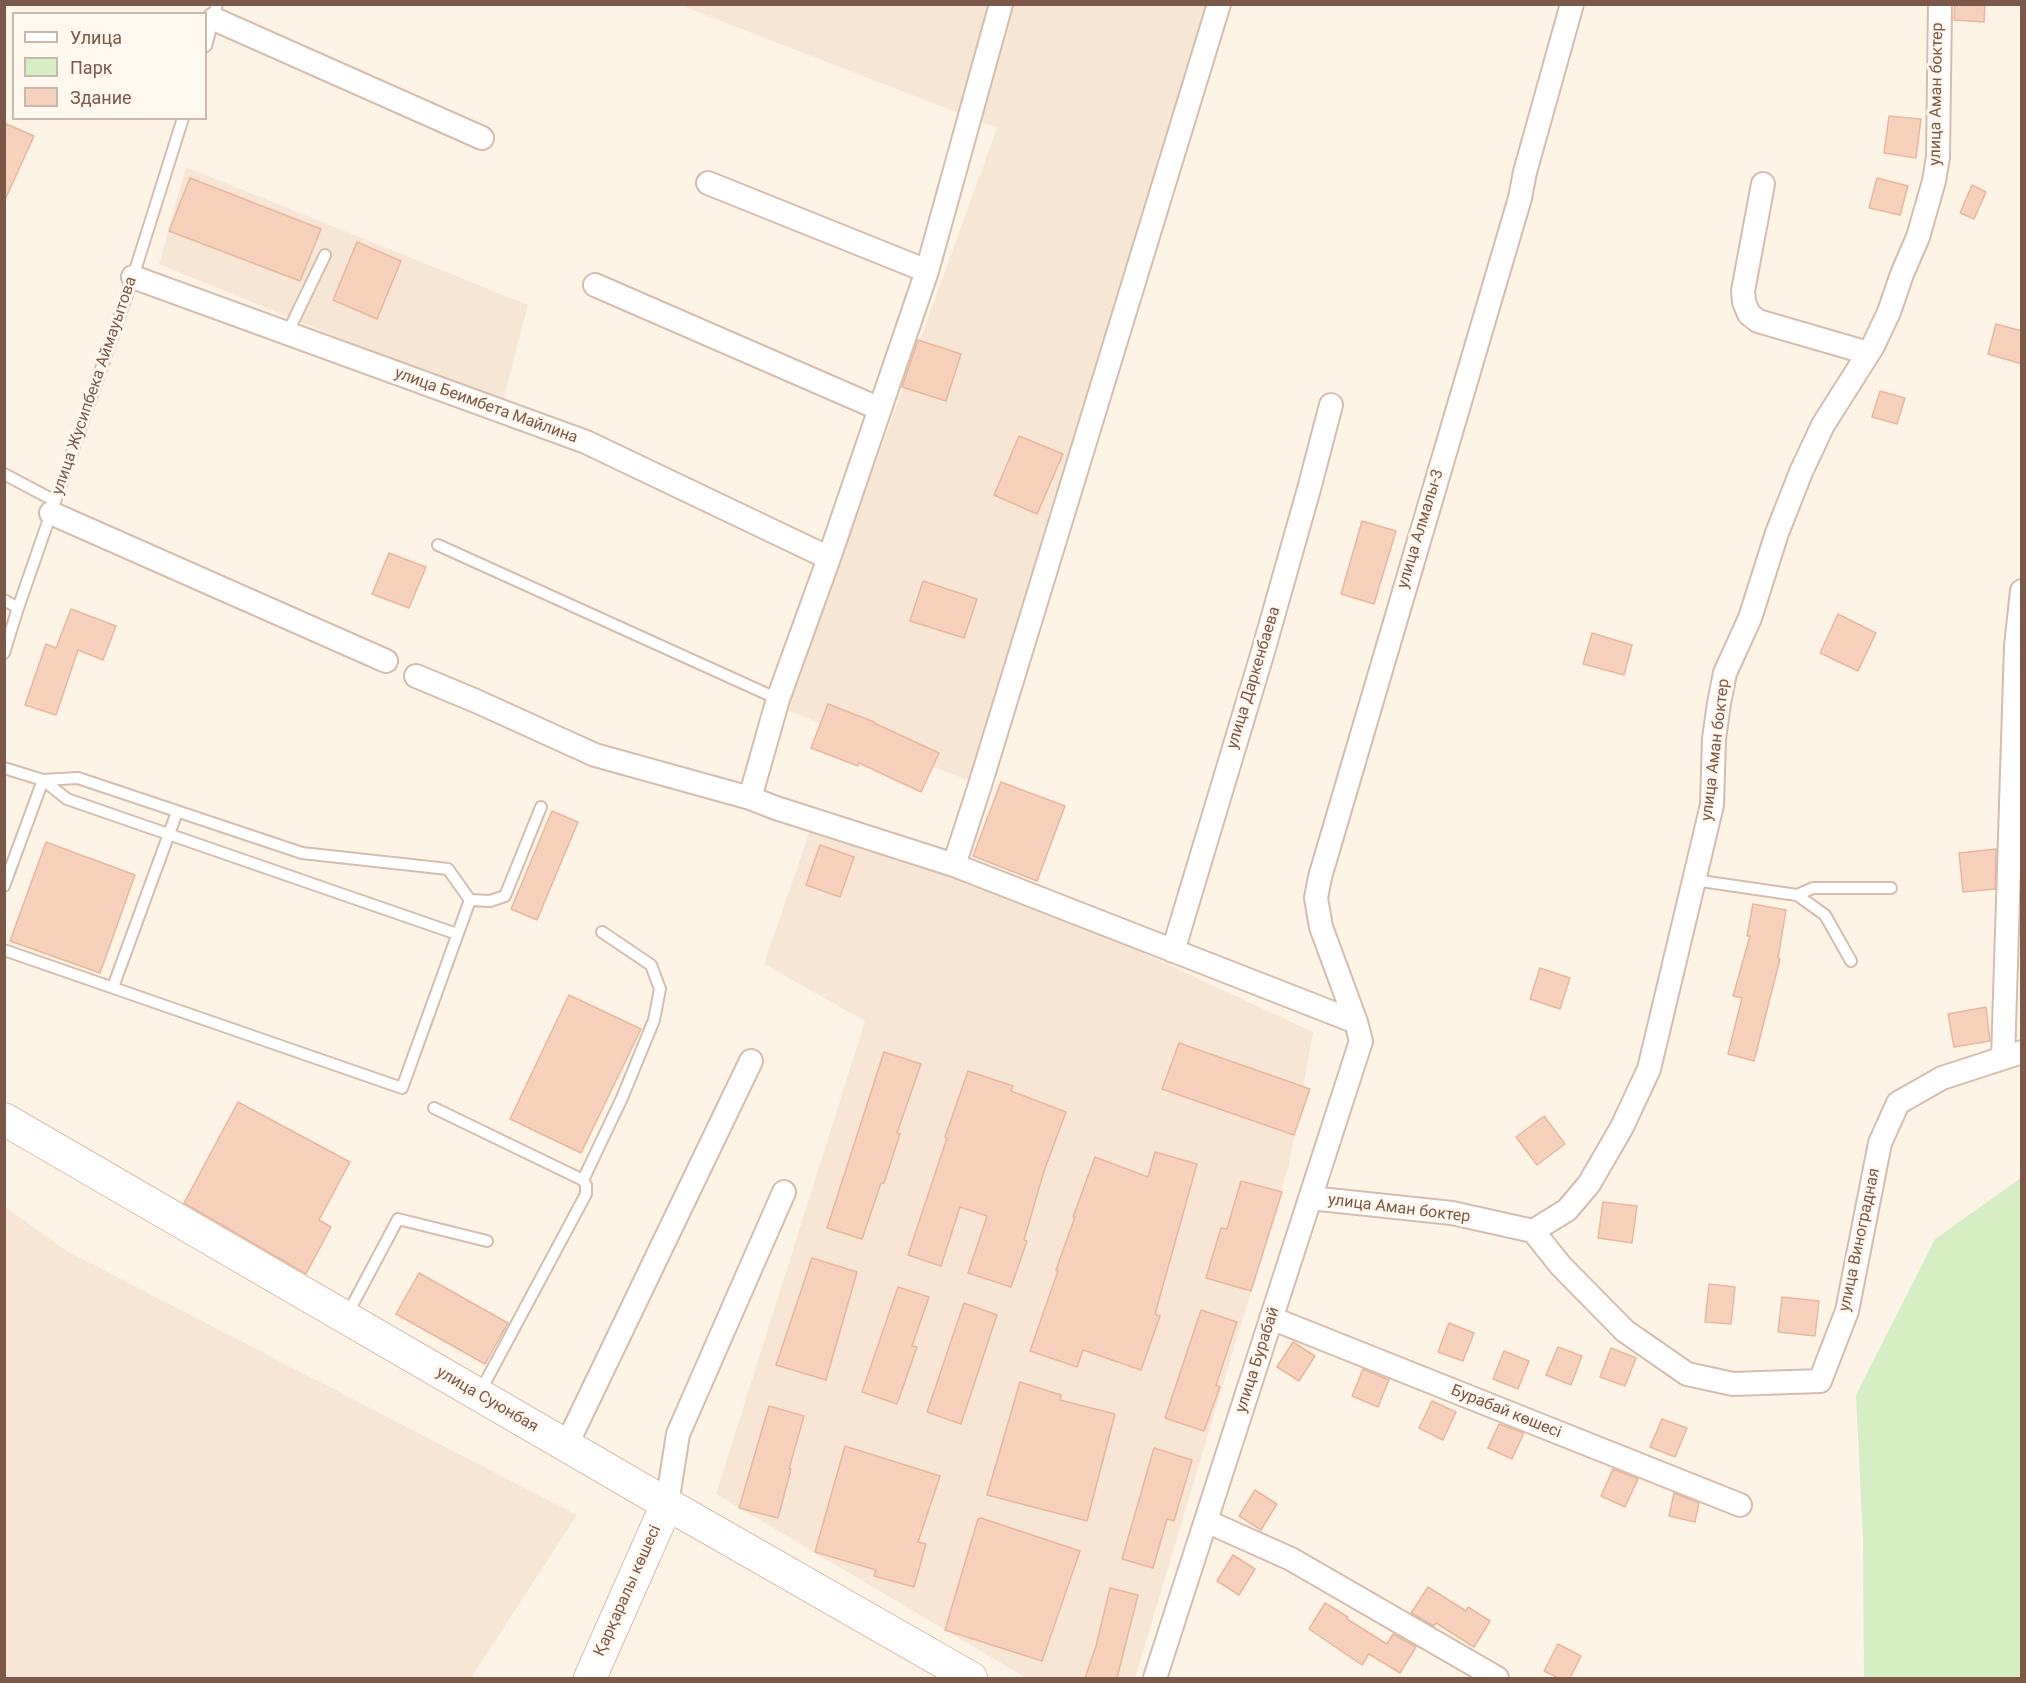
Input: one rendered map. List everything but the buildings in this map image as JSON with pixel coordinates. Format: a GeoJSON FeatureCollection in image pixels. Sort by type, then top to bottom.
{"type":"FeatureCollection","features":[{"type":"Feature","properties":{"kind":"street"},"geometry":{"type":"LineString","coordinates":[[750,798],[778,699],[829,558],[927,270],[1001,4]]}},
{"type":"Feature","properties":{"kind":"street"},"geometry":{"type":"LineString","coordinates":[[954,865],[1219,4]]}},
{"type":"Feature","properties":{"kind":"street","name":"улица Аман боктер"},"geometry":{"type":"LineString","coordinates":[[1310,1198],[1452,1214],[1533,1231],[1567,1210],[1588,1184],[1635,1101],[1649,1069],[1712,805],[1714,739],[1725,673],[1750,618],[1777,533],[1801,472],[1823,424],[1868,353],[1889,312],[1918,237],[1934,181],[1938,146],[1940,4]]}},
{"type":"Feature","properties":{"kind":"street","name":"улица Алмалы-3"},"geometry":{"type":"LineString","coordinates":[[1358,1032],[1321,927],[1316,898],[1324,856],[1520,198],[1525,172],[1570,10]]}},
{"type":"Feature","properties":{"kind":"street"},"geometry":{"type":"LineString","coordinates":[[216,12],[482,138]]}},
{"type":"Feature","properties":{"kind":"street"},"geometry":{"type":"LineString","coordinates":[[708,183],[927,270]]}},
{"type":"Feature","properties":{"kind":"street"},"geometry":{"type":"LineString","coordinates":[[1763,184],[1743,291],[1744,302],[1749,314],[1758,321],[1868,353]]}},
{"type":"Feature","properties":{"kind":"street","name":"улица Беимбета Майлина"},"geometry":{"type":"LineString","coordinates":[[133,277],[586,442],[829,558]]}},
{"type":"Feature","properties":{"kind":"street"},"geometry":{"type":"LineString","coordinates":[[595,285],[880,409]]}},
{"type":"Feature","properties":{"kind":"street","name":"улица Даркенбаева"},"geometry":{"type":"LineString","coordinates":[[1173,951],[1262,655],[1310,489],[1331,405]]}},
{"type":"Feature","properties":{"kind":"street"},"geometry":{"type":"LineString","coordinates":[[53,507],[386,661]]}},
{"type":"Feature","properties":{"kind":"street"},"geometry":{"type":"LineString","coordinates":[[2012,1055],[2016,646],[2022,591]]}},
{"type":"Feature","properties":{"kind":"street"},"geometry":{"type":"LineString","coordinates":[[416,676],[476,700],[595,755],[750,798],[954,865],[1173,951],[1358,1032]]}},
{"type":"Feature","properties":{"kind":"street","name":"улица Бурабай"},"geometry":{"type":"LineString","coordinates":[[1155,1678],[1310,1198],[1358,1032]]}},
{"type":"Feature","properties":{"kind":"street","name":"улица Виноградная"},"geometry":{"type":"LineString","coordinates":[[1533,1231],[1561,1266],[1625,1331],[1687,1374],[1733,1384],[1820,1381],[1847,1311],[1880,1143],[1898,1103],[1942,1078],[2012,1055]]}},
{"type":"Feature","properties":{"kind":"street"},"geometry":{"type":"LineString","coordinates":[[566,1446],[751,1061]]}},
{"type":"Feature","properties":{"kind":"street","name":"улица Суюнбая"},"geometry":{"type":"LineString","coordinates":[[4,1119],[566,1446],[971,1678]]}},
{"type":"Feature","properties":{"kind":"street"},"geometry":{"type":"LineString","coordinates":[[667,1504],[678,1434],[784,1192]]}},
{"type":"Feature","properties":{"kind":"street","name":"Бурабай көшесі"},"geometry":{"type":"LineString","coordinates":[[1271,1318],[1740,1505]]}},
{"type":"Feature","properties":{"kind":"street","name":"Қарқаралы көшесі"},"geometry":{"type":"LineString","coordinates":[[590,1678],[667,1504]]}},
{"type":"Feature","properties":{"kind":"street"},"geometry":{"type":"LineString","coordinates":[[1206,1521],[1291,1559],[1497,1678]]}},
{"type":"Feature","properties":{"kind":"lane"},"geometry":{"type":"LineString","coordinates":[[207,43],[216,12]]}},
{"type":"Feature","properties":{"kind":"lane","name":"улица Жусипбека Аймауытова"},"geometry":{"type":"LineString","coordinates":[[4,653],[133,277],[182,120]]}},
{"type":"Feature","properties":{"kind":"lane"},"geometry":{"type":"LineString","coordinates":[[287,334],[325,255]]}},
{"type":"Feature","properties":{"kind":"lane"},"geometry":{"type":"LineString","coordinates":[[4,474],[53,507]]}},
{"type":"Feature","properties":{"kind":"lane"},"geometry":{"type":"LineString","coordinates":[[438,545],[778,699]]}},
{"type":"Feature","properties":{"kind":"lane"},"geometry":{"type":"LineString","coordinates":[[4,600],[18,608]]}},
{"type":"Feature","properties":{"kind":"lane"},"geometry":{"type":"LineString","coordinates":[[4,768],[43,780],[78,778],[302,854],[448,869],[470,900]]}},
{"type":"Feature","properties":{"kind":"lane"},"geometry":{"type":"LineString","coordinates":[[43,780],[67,799],[457,934]]}},
{"type":"Feature","properties":{"kind":"lane"},"geometry":{"type":"LineString","coordinates":[[4,886],[43,780]]}},
{"type":"Feature","properties":{"kind":"lane"},"geometry":{"type":"LineString","coordinates":[[470,900],[490,901],[505,896],[541,807]]}},
{"type":"Feature","properties":{"kind":"lane"},"geometry":{"type":"LineString","coordinates":[[113,987],[177,812]]}},
{"type":"Feature","properties":{"kind":"lane"},"geometry":{"type":"LineString","coordinates":[[1694,880],[1797,895],[1825,915],[1851,961]]}},
{"type":"Feature","properties":{"kind":"lane"},"geometry":{"type":"LineString","coordinates":[[1797,895],[1813,888],[1891,888]]}},
{"type":"Feature","properties":{"kind":"lane"},"geometry":{"type":"LineString","coordinates":[[4,950],[402,1088],[470,900]]}},
{"type":"Feature","properties":{"kind":"lane"},"geometry":{"type":"LineString","coordinates":[[583,1180],[622,1098],[654,1020],[660,989],[651,965],[602,932]]}},
{"type":"Feature","properties":{"kind":"lane"},"geometry":{"type":"LineString","coordinates":[[434,1108],[583,1180],[586,1185],[586,1194],[478,1395]]}},
{"type":"Feature","properties":{"kind":"lane"},"geometry":{"type":"LineString","coordinates":[[345,1318],[398,1219],[486,1241]]}},
{"type":"Feature","properties":{"kind":"shaded area"},"geometry":{"type":"Polygon","coordinates":[[[686,4],[1219,5],[980,785],[786,710],[997,128],[685,7],[686,4]]]}},
{"type":"Feature","properties":{"kind":"shaded area"},"geometry":{"type":"Polygon","coordinates":[[[186,167],[528,305],[502,405],[159,264],[186,167]]]}},
{"type":"Feature","properties":{"kind":"shaded area"},"geometry":{"type":"Polygon","coordinates":[[[815,816],[954,865],[1313,1032],[1289,1165],[1135,1678],[1026,1678],[716,1494],[865,1021],[764,964],[815,816]]]}},
{"type":"Feature","properties":{"kind":"shaded area"},"geometry":{"type":"Polygon","coordinates":[[[5,1207],[67,1251],[577,1515],[471,1678],[5,1678],[5,1207]]]}},
{"type":"Feature","properties":{"kind":"green space"},"geometry":{"type":"Polygon","coordinates":[[[2021,1178],[2021,1678],[1864,1678],[1863,1540],[1856,1395],[1935,1239],[2021,1178]]]}}]}
